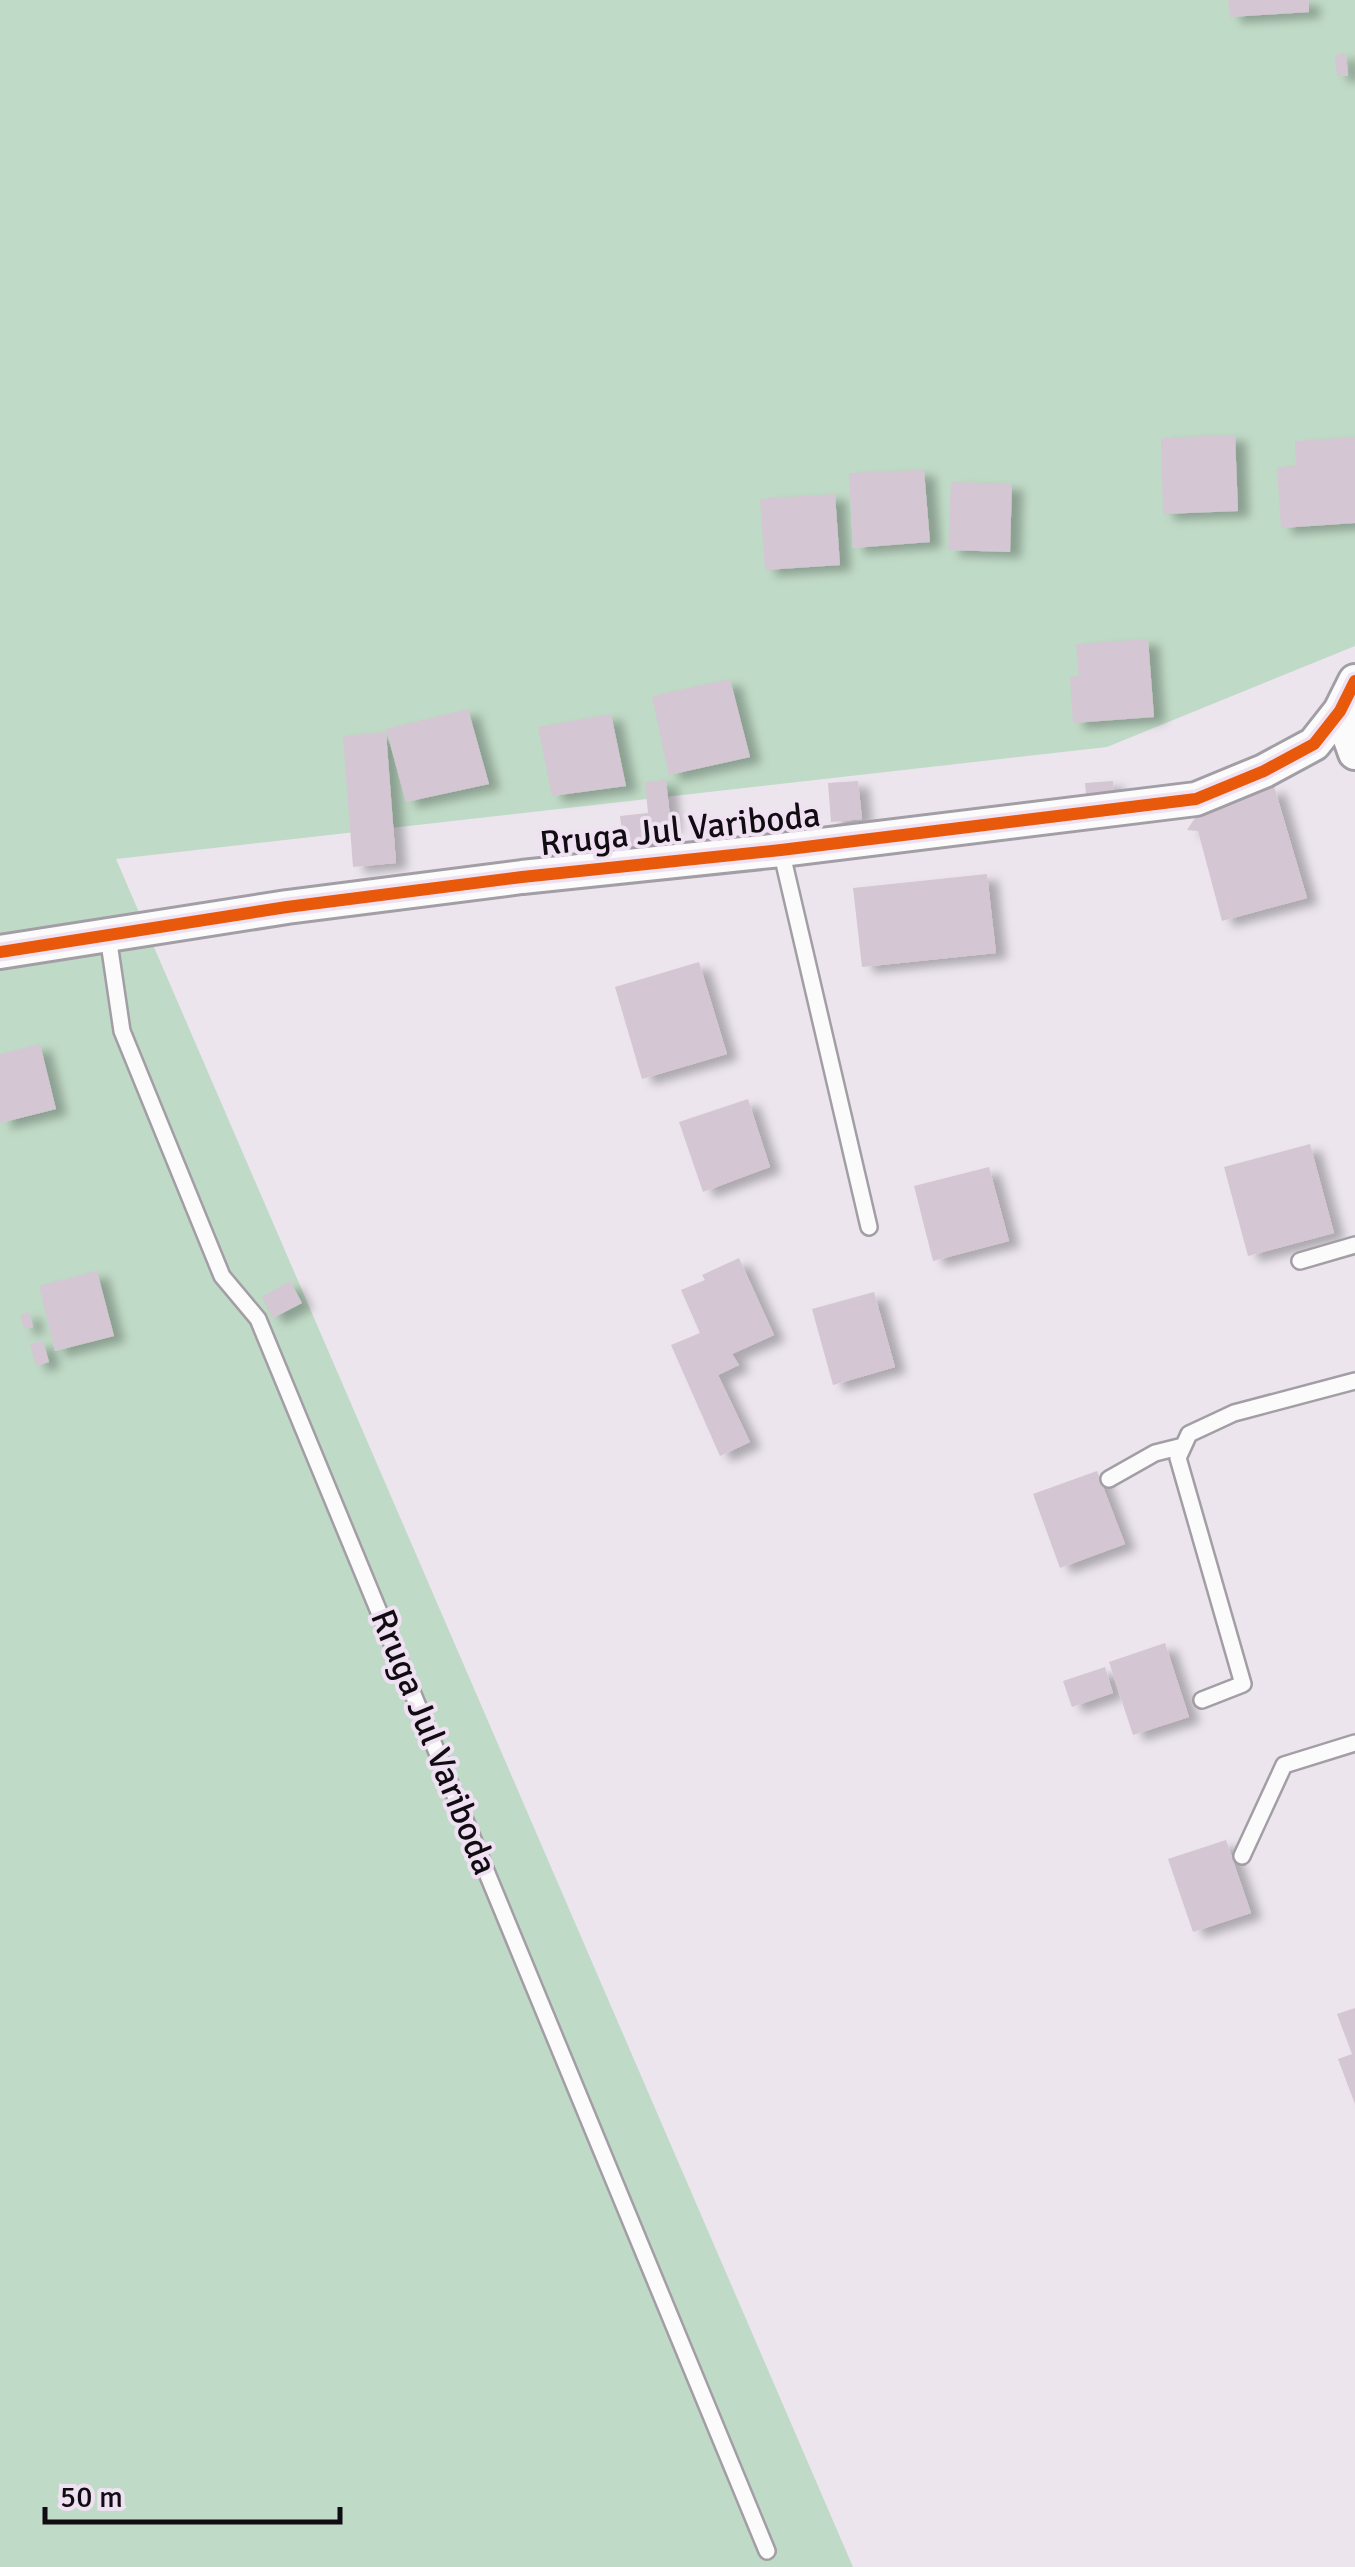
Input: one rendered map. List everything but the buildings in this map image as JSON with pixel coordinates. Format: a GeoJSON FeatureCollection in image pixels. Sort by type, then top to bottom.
{"type":"FeatureCollection","features":[{"type":"Feature","properties":{"kind":"street","name":"Rruga Jul Variboda"},"geometry":{"type":"LineString","coordinates":[[0,952],[522,876],[782,850],[1196,799],[1264,771],[1314,744],[1340,711],[1355,681]]}},
{"type":"Feature","properties":{"kind":"street"},"geometry":{"type":"LineString","coordinates":[[1340,711],[1355,753]]}},
{"type":"Feature","properties":{"kind":"lane","name":"Rruga Jul Variboda"},"geometry":{"type":"LineString","coordinates":[[782,850],[869,1226]]}},
{"type":"Feature","properties":{"kind":"lane","name":"Rruga Jul Variboda"},"geometry":{"type":"LineString","coordinates":[[108,936],[122,1031],[150,1101],[222,1276],[258,1320],[767,2551]]}},
{"type":"Feature","properties":{"kind":"lane"},"geometry":{"type":"LineString","coordinates":[[1300,1262],[1355,1245]]}},
{"type":"Feature","properties":{"kind":"lane"},"geometry":{"type":"LineString","coordinates":[[1202,1700],[1243,1684],[1178,1458],[1189,1434],[1234,1413],[1355,1381]]}},
{"type":"Feature","properties":{"kind":"lane"},"geometry":{"type":"LineString","coordinates":[[1109,1478],[1155,1453],[1184,1446]]}},
{"type":"Feature","properties":{"kind":"lane"},"geometry":{"type":"LineString","coordinates":[[1242,1856],[1284,1765],[1355,1743]]}},
{"type":"Feature","properties":{"kind":"green space"},"geometry":{"type":"Polygon","coordinates":[[[0,0],[1355,0],[1355,646],[1107,747],[116,859],[853,2567],[0,2567],[0,0]]]}},
{"type":"Feature","properties":{"kind":"cycle path"},"geometry":{"type":"LineString","coordinates":[[0,952],[287,907],[1196,799],[1264,771],[1314,744],[1340,711],[1355,681]]}}]}
